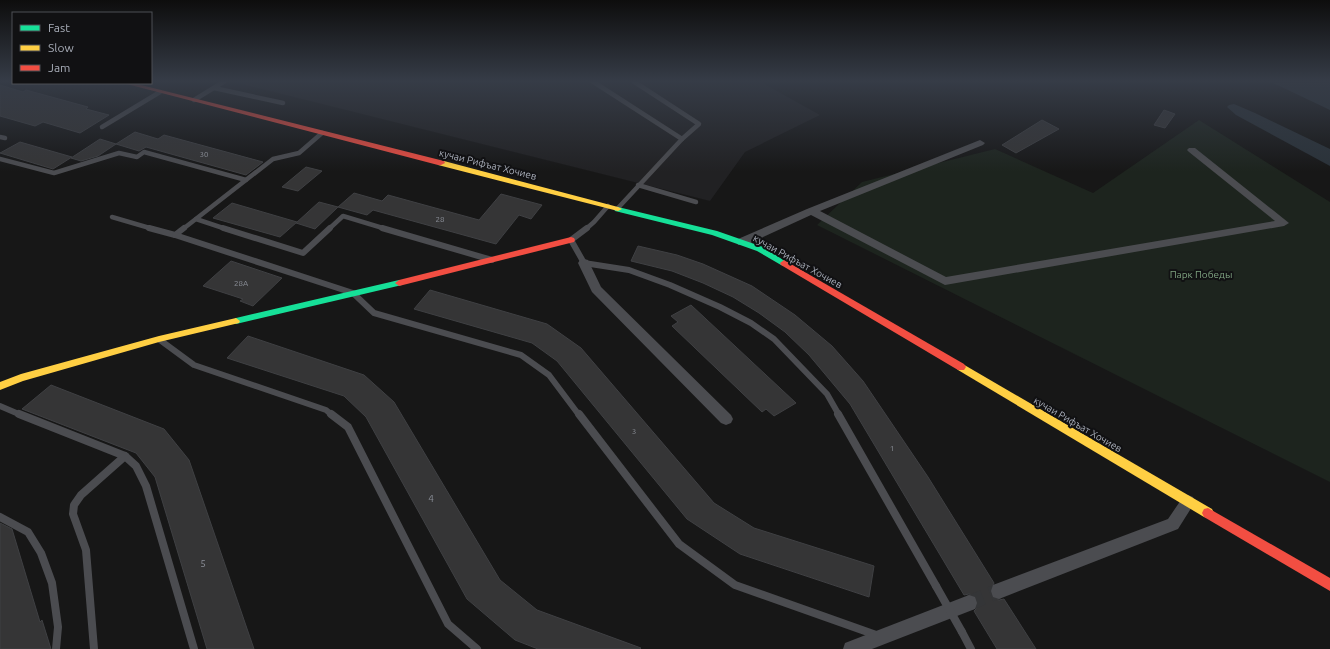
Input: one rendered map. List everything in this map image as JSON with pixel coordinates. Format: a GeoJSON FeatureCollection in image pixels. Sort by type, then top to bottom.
{"type":"FeatureCollection","features":[{"type":"Feature","properties":{"kind":"main road","name":"кучаи Рифъат Хочиев"},"geometry":{"type":"LineString","coordinates":[[238,111],[714,233],[760,249],[1330,585]]}},
{"type":"Feature","properties":{"kind":"main road"},"geometry":{"type":"LineString","coordinates":[[0,386],[21,378],[159,339],[494,260],[571,240]]}},
{"type":"Feature","properties":{"kind":"street"},"geometry":{"type":"LineString","coordinates":[[742,242],[811,211],[980,143]]}},
{"type":"Feature","properties":{"kind":"street"},"geometry":{"type":"LineString","coordinates":[[811,211],[945,281],[1284,223],[1192,150]]}},
{"type":"Feature","properties":{"kind":"street"},"geometry":{"type":"LineString","coordinates":[[584,263],[596,290],[726,419]]}},
{"type":"Feature","properties":{"kind":"street"},"geometry":{"type":"LineString","coordinates":[[999,591],[1173,524],[1188,502]]}},
{"type":"Feature","properties":{"kind":"street"},"geometry":{"type":"LineString","coordinates":[[851,649],[969,603]]}},
{"type":"Feature","properties":{"kind":"lane"},"geometry":{"type":"LineString","coordinates":[[102,127],[128,111]]}},
{"type":"Feature","properties":{"kind":"lane"},"geometry":{"type":"LineString","coordinates":[[639,111],[682,139]]}},
{"type":"Feature","properties":{"kind":"lane"},"geometry":{"type":"LineString","coordinates":[[618,208],[682,139],[699,124],[679,111]]}},
{"type":"Feature","properties":{"kind":"lane"},"geometry":{"type":"LineString","coordinates":[[175,235],[272,159],[299,152],[322,133]]}},
{"type":"Feature","properties":{"kind":"lane"},"geometry":{"type":"LineString","coordinates":[[0,158],[54,173],[119,153],[137,157],[144,152],[246,180]]}},
{"type":"Feature","properties":{"kind":"lane"},"geometry":{"type":"LineString","coordinates":[[638,185],[696,202]]}},
{"type":"Feature","properties":{"kind":"lane"},"geometry":{"type":"LineString","coordinates":[[608,206],[594,222],[571,240],[584,263],[630,270],[670,285],[720,307],[751,323],[774,339],[827,394],[972,649]]}},
{"type":"Feature","properties":{"kind":"lane"},"geometry":{"type":"LineString","coordinates":[[196,219],[303,253],[343,216],[494,260]]}},
{"type":"Feature","properties":{"kind":"lane"},"geometry":{"type":"LineString","coordinates":[[112,217],[175,235],[353,293],[374,313],[521,355],[548,375],[679,544],[735,586],[882,637]]}},
{"type":"Feature","properties":{"kind":"lane"},"geometry":{"type":"LineString","coordinates":[[159,339],[194,365],[326,410],[348,427],[448,624],[477,649]]}},
{"type":"Feature","properties":{"kind":"lane"},"geometry":{"type":"LineString","coordinates":[[0,406],[125,456],[136,466],[146,486],[194,649]]}},
{"type":"Feature","properties":{"kind":"lane"},"geometry":{"type":"LineString","coordinates":[[94,649],[86,550],[73,514],[74,504],[81,495],[125,456]]}},
{"type":"Feature","properties":{"kind":"lane"},"geometry":{"type":"LineString","coordinates":[[0,517],[28,532],[41,553],[52,583],[58,627],[56,649]]}},
{"type":"Feature","properties":{"kind":"shaded area"},"geometry":{"type":"Polygon","coordinates":[[[351,111],[813,111],[820,115],[745,152],[710,201],[351,111]]]}},
{"type":"Feature","properties":{"kind":"shaded area"},"geometry":{"type":"Polygon","coordinates":[[[1232,111],[1251,111],[1330,149],[1330,166],[1236,115],[1232,111]]]}},
{"type":"Feature","properties":{"kind":"green space","name":"Парк Победы"},"geometry":{"type":"Polygon","coordinates":[[[1199,120],[1330,202],[1330,482],[817,225],[862,182],[995,149],[1093,193],[1199,120]]]}},
{"type":"Feature","properties":{"kind":"building"},"geometry":{"type":"Polygon","coordinates":[[[0,111],[95,111],[109,115],[80,133],[43,122],[35,126],[0,116],[0,111]]]}},
{"type":"Feature","properties":{"kind":"building"},"geometry":{"type":"Polygon","coordinates":[[[1163,111],[1175,114],[1165,128],[1154,125],[1163,111]]]}},
{"type":"Feature","properties":{"kind":"building"},"geometry":{"type":"Polygon","coordinates":[[[1042,120],[1059,129],[1016,153],[1002,145],[1042,120]]]}},
{"type":"Feature","properties":{"kind":"building"},"geometry":{"type":"Polygon","coordinates":[[[135,132],[158,139],[164,135],[263,162],[246,175],[146,147],[139,151],[116,144],[135,132]]]}},
{"type":"Feature","properties":{"kind":"building"},"geometry":{"type":"Polygon","coordinates":[[[100,139],[116,144],[98,156],[81,161],[71,158],[100,139]]]}},
{"type":"Feature","properties":{"kind":"building"},"geometry":{"type":"Polygon","coordinates":[[[20,142],[72,157],[53,169],[0,153],[20,142]]]}},
{"type":"Feature","properties":{"kind":"building"},"geometry":{"type":"Polygon","coordinates":[[[306,167],[322,171],[298,191],[282,187],[306,167]]]}},
{"type":"Feature","properties":{"kind":"building"},"geometry":{"type":"Polygon","coordinates":[[[354,193],[382,201],[388,195],[479,220],[501,194],[542,205],[531,219],[519,215],[496,244],[373,210],[367,215],[338,207],[354,193]]]}},
{"type":"Feature","properties":{"kind":"building"},"geometry":{"type":"Polygon","coordinates":[[[319,202],[338,207],[315,229],[296,223],[319,202]]]}},
{"type":"Feature","properties":{"kind":"building"},"geometry":{"type":"Polygon","coordinates":[[[232,203],[297,222],[280,237],[213,218],[232,203]]]}},
{"type":"Feature","properties":{"kind":"building"},"geometry":{"type":"Polygon","coordinates":[[[638,246],[677,255],[703,264],[752,286],[795,315],[832,346],[863,381],[928,477],[994,583],[990,591],[992,597],[999,600],[1004,599],[1036,649],[997,649],[974,611],[978,603],[976,597],[969,594],[964,595],[850,404],[809,355],[785,332],[759,313],[733,297],[672,271],[631,261],[638,246]]]}},
{"type":"Feature","properties":{"kind":"building"},"geometry":{"type":"Polygon","coordinates":[[[231,261],[282,278],[253,306],[240,301],[243,299],[203,286],[231,261]]]}},
{"type":"Feature","properties":{"kind":"building"},"geometry":{"type":"Polygon","coordinates":[[[430,290],[547,324],[581,348],[714,503],[754,528],[874,566],[869,597],[740,554],[687,519],[557,361],[532,343],[414,309],[430,290]]]}},
{"type":"Feature","properties":{"kind":"building"},"geometry":{"type":"Polygon","coordinates":[[[691,305],[796,403],[774,416],[766,409],[762,412],[672,326],[678,322],[671,316],[691,305]]]}},
{"type":"Feature","properties":{"kind":"building"},"geometry":{"type":"Polygon","coordinates":[[[248,336],[364,375],[394,402],[500,580],[537,610],[641,648],[538,649],[515,640],[467,599],[366,417],[344,396],[227,358],[248,336]]]}},
{"type":"Feature","properties":{"kind":"building"},"geometry":{"type":"Polygon","coordinates":[[[51,385],[164,429],[189,460],[254,649],[207,649],[155,477],[136,453],[22,409],[51,385]]]}},
{"type":"Feature","properties":{"kind":"building"},"geometry":{"type":"Polygon","coordinates":[[[0,523],[12,529],[40,622],[42,620],[51,649],[0,649],[0,523]]]}},
{"type":"Feature","properties":{"kind":"tunnel"},"geometry":{"type":"LineString","coordinates":[[969,603],[999,591]]}},
{"type":"Feature","properties":{"kind":"traffic: fast"},"geometry":{"type":"LineString","coordinates":[[618,209],[714,233],[760,249],[784,263]]}},
{"type":"Feature","properties":{"kind":"traffic: fast"},"geometry":{"type":"LineString","coordinates":[[236,321],[399,283]]}},
{"type":"Feature","properties":{"kind":"traffic: slow"},"geometry":{"type":"LineString","coordinates":[[441,163],[618,209]]}},
{"type":"Feature","properties":{"kind":"traffic: slow"},"geometry":{"type":"LineString","coordinates":[[0,386],[21,378],[159,339],[236,321]]}},
{"type":"Feature","properties":{"kind":"traffic: slow"},"geometry":{"type":"LineString","coordinates":[[961,367],[1208,513]]}},
{"type":"Feature","properties":{"kind":"traffic: jam"},"geometry":{"type":"LineString","coordinates":[[237,111],[441,163]]}},
{"type":"Feature","properties":{"kind":"traffic: jam"},"geometry":{"type":"LineString","coordinates":[[399,283],[571,240]]}},
{"type":"Feature","properties":{"kind":"traffic: jam"},"geometry":{"type":"LineString","coordinates":[[784,263],[961,367]]}},
{"type":"Feature","properties":{"kind":"traffic: jam"},"geometry":{"type":"LineString","coordinates":[[1208,513],[1330,585]]}}]}
